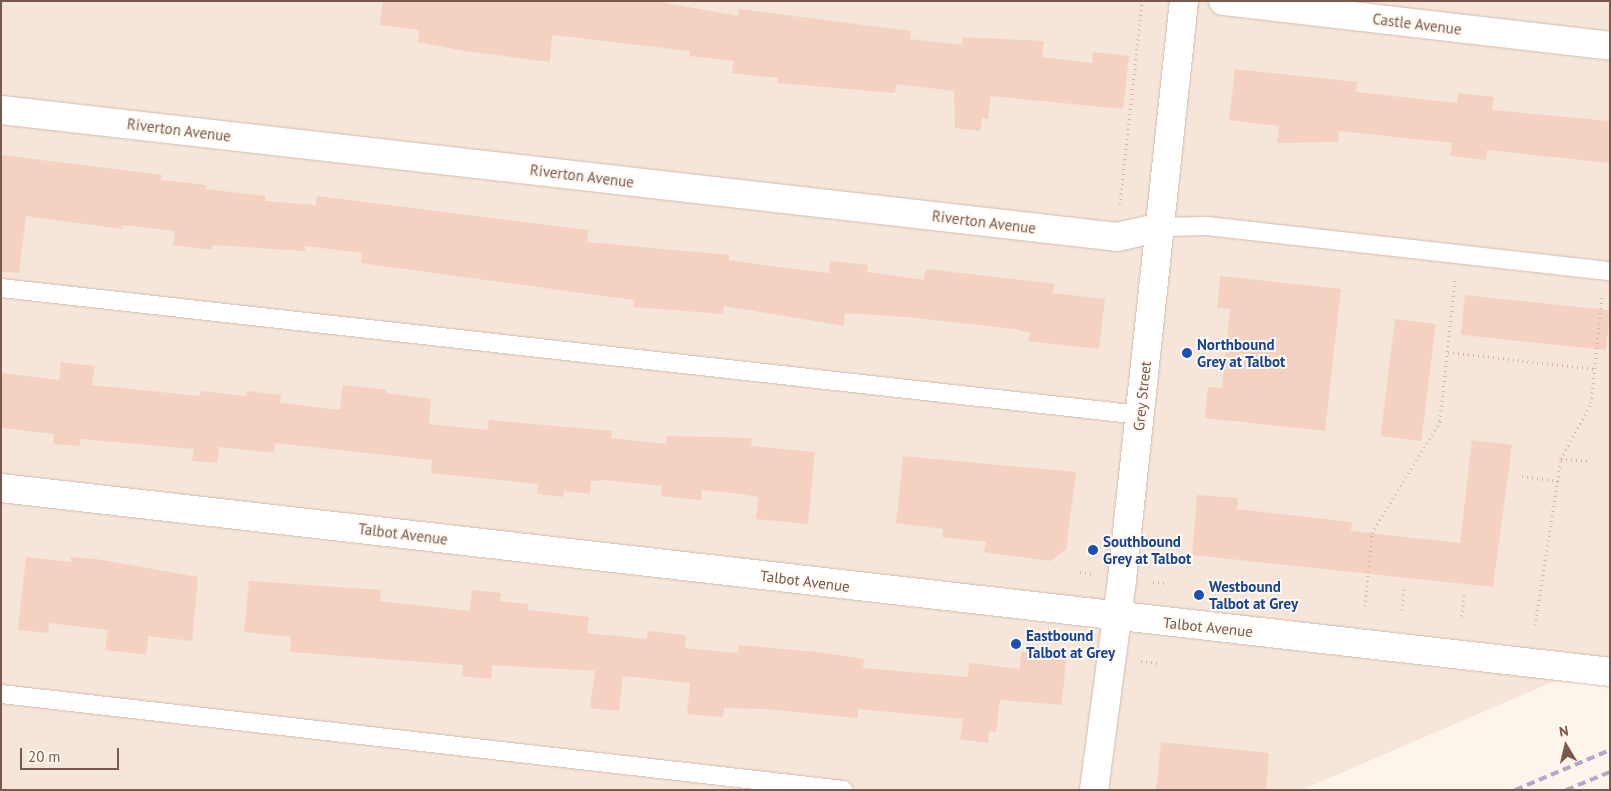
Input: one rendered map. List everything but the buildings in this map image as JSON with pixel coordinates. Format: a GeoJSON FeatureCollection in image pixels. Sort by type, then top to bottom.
{"type":"FeatureCollection","features":[{"type":"Feature","properties":{"kind":"street","name":"Grey Street"},"geometry":{"type":"LineString","coordinates":[[1094,790],[1118,617],[1184,1]]}},
{"type":"Feature","properties":{"kind":"street","name":"Castle Avenue"},"geometry":{"type":"LineString","coordinates":[[1224,1],[1610,46]]}},
{"type":"Feature","properties":{"kind":"street","name":"Riverton Avenue"},"geometry":{"type":"LineString","coordinates":[[1,110],[1116,237],[1161,227]]}},
{"type":"Feature","properties":{"kind":"street","name":"Talbot Avenue"},"geometry":{"type":"LineString","coordinates":[[1,488],[1610,672]]}},
{"type":"Feature","properties":{"kind":"lane"},"geometry":{"type":"LineString","coordinates":[[1161,227],[1207,226],[1607,270]]}},
{"type":"Feature","properties":{"kind":"lane"},"geometry":{"type":"LineString","coordinates":[[1,288],[1140,415]]}},
{"type":"Feature","properties":{"kind":"lane"},"geometry":{"type":"LineString","coordinates":[[1,694],[844,790]]}},
{"type":"Feature","properties":{"kind":"path"},"geometry":{"type":"LineString","coordinates":[[1116,237],[1142,1]]}},
{"type":"Feature","properties":{"kind":"path"},"geometry":{"type":"LineString","coordinates":[[1366,606],[1372,533],[1440,421],[1458,253]]}},
{"type":"Feature","properties":{"kind":"path"},"geometry":{"type":"LineString","coordinates":[[1535,625],[1561,459],[1591,403],[1607,270]]}},
{"type":"Feature","properties":{"kind":"path"},"geometry":{"type":"LineString","coordinates":[[1448,352],[1595,369]]}},
{"type":"Feature","properties":{"kind":"path"},"geometry":{"type":"LineString","coordinates":[[1561,459],[1591,461]]}},
{"type":"Feature","properties":{"kind":"path"},"geometry":{"type":"LineString","coordinates":[[1522,476],[1558,481]]}},
{"type":"Feature","properties":{"kind":"path"},"geometry":{"type":"LineString","coordinates":[[1402,610],[1404,588]]}},
{"type":"Feature","properties":{"kind":"path"},"geometry":{"type":"LineString","coordinates":[[1462,616],[1464,595]]}},
{"type":"Feature","properties":{"kind":"shaded area"},"geometry":{"type":"Polygon","coordinates":[[[1,1],[1610,1],[1610,657],[1302,790],[1,790],[1,1]]]}},
{"type":"Feature","properties":{"kind":"railway"},"geometry":{"type":"LineString","coordinates":[[1515,790],[1610,750]]}},
{"type":"Feature","properties":{"kind":"railway"},"geometry":{"type":"LineString","coordinates":[[1566,790],[1610,772]]}},
{"type":"Feature","properties":{"kind":"place","name":"Northbound Grey at Talbot"},"geometry":{"type":"Point","coordinates":[1187,353]}},
{"type":"Feature","properties":{"kind":"place","name":"Southbound Grey at Talbot"},"geometry":{"type":"Point","coordinates":[1093,550]}},
{"type":"Feature","properties":{"kind":"place","name":"Westbound Talbot at Grey"},"geometry":{"type":"Point","coordinates":[1199,595]}},
{"type":"Feature","properties":{"kind":"place","name":"Eastbound Talbot at Grey"},"geometry":{"type":"Point","coordinates":[1016,644]}}]}
